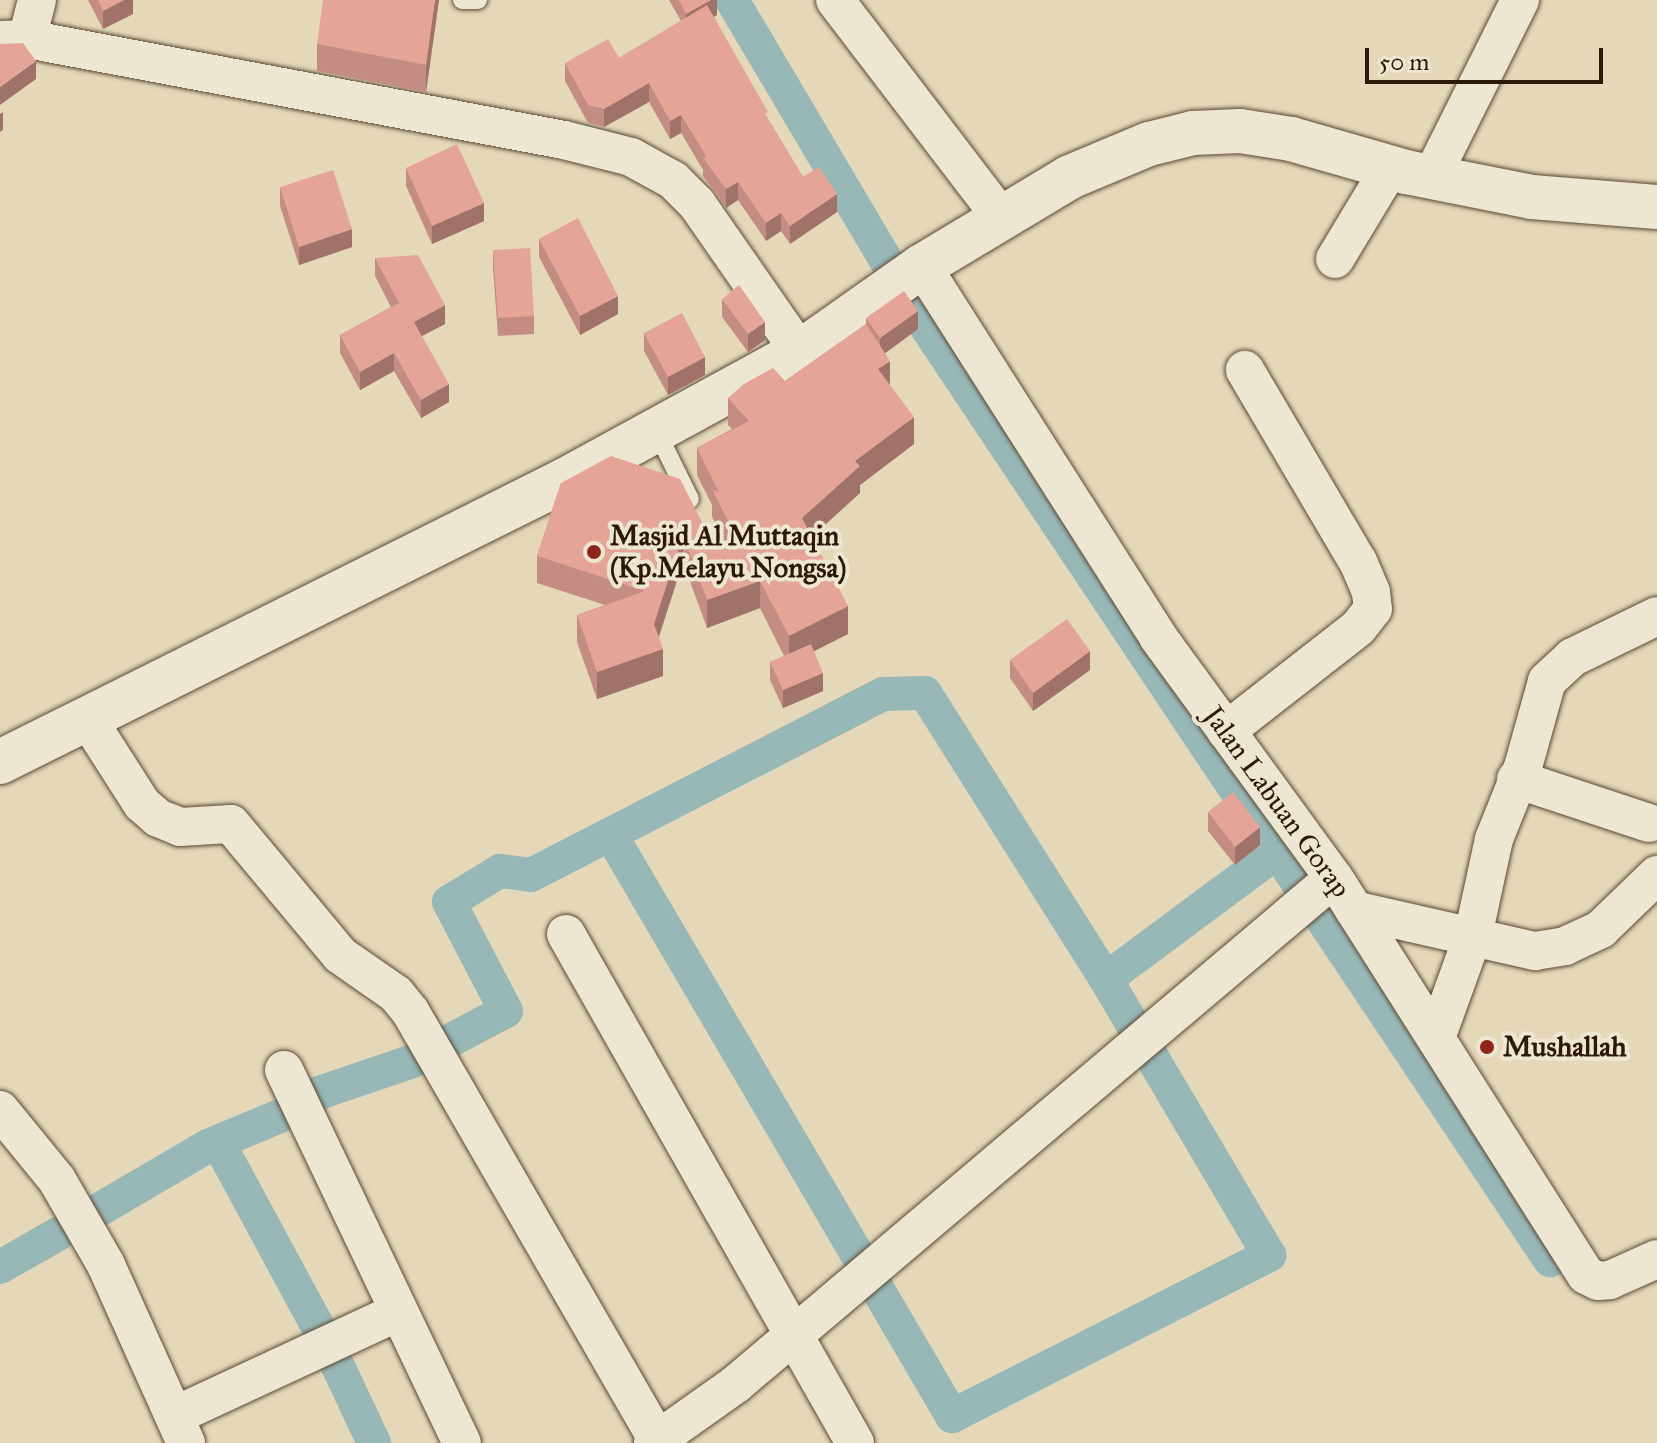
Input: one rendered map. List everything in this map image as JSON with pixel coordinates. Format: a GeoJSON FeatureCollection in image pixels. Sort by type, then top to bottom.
{"type":"FeatureCollection","features":[{"type":"Feature","properties":{"kind":"street"},"geometry":{"type":"LineString","coordinates":[[37,0],[13,40],[564,140],[631,157],[673,180],[697,204],[800,352]]}},
{"type":"Feature","properties":{"kind":"street"},"geometry":{"type":"LineString","coordinates":[[835,0],[1001,217]]}},
{"type":"Feature","properties":{"kind":"street"},"geometry":{"type":"LineString","coordinates":[[1335,259],[1410,173],[1520,0]]}},
{"type":"Feature","properties":{"kind":"street"},"geometry":{"type":"LineString","coordinates":[[0,762],[304,613],[656,430],[800,352],[916,270],[1001,217],[1070,177],[1149,144],[1193,133],[1240,131],[1291,139],[1410,173],[1532,197],[1657,207]]}},
{"type":"Feature","properties":{"kind":"street","name":"Jalan Labuan Gorap"},"geometry":{"type":"LineString","coordinates":[[916,270],[1158,637],[1226,731],[1317,894],[1354,910],[1586,1275],[1598,1281],[1610,1280],[1657,1259]]}},
{"type":"Feature","properties":{"kind":"street"},"geometry":{"type":"LineString","coordinates":[[1226,731],[1358,628],[1373,609],[1371,592],[1358,562],[1245,370]]}},
{"type":"Feature","properties":{"kind":"street"},"geometry":{"type":"LineString","coordinates":[[1436,1038],[1473,936],[1494,839],[1523,767],[1547,681],[1573,657],[1657,616]]}},
{"type":"Feature","properties":{"kind":"street"},"geometry":{"type":"LineString","coordinates":[[87,718],[142,804],[158,818],[180,827],[231,824],[340,955],[396,994],[410,1011],[657,1442],[736,1384],[1317,894]]}},
{"type":"Feature","properties":{"kind":"street"},"geometry":{"type":"LineString","coordinates":[[1516,779],[1654,828]]}},
{"type":"Feature","properties":{"kind":"street"},"geometry":{"type":"LineString","coordinates":[[1354,910],[1535,951],[1565,946],[1601,929],[1657,875]]}},
{"type":"Feature","properties":{"kind":"street"},"geometry":{"type":"LineString","coordinates":[[566,934],[791,1336],[855,1443]]}},
{"type":"Feature","properties":{"kind":"street"},"geometry":{"type":"LineString","coordinates":[[284,1070],[462,1443]]}},
{"type":"Feature","properties":{"kind":"street"},"geometry":{"type":"LineString","coordinates":[[0,1110],[57,1180],[106,1265],[180,1430],[398,1312]]}},
{"type":"Feature","properties":{"kind":"lane"},"geometry":{"type":"LineString","coordinates":[[462,0],[478,0]]}},
{"type":"Feature","properties":{"kind":"lane"},"geometry":{"type":"LineString","coordinates":[[656,430],[695,510]]}},
{"type":"Feature","properties":{"kind":"building"},"geometry":{"type":"Polygon","coordinates":[[[98,0],[124,0],[103,11],[98,0]]]}},
{"type":"Feature","properties":{"kind":"building"},"geometry":{"type":"Polygon","coordinates":[[[323,0],[435,0],[426,65],[317,44],[323,0]]]}},
{"type":"Feature","properties":{"kind":"building"},"geometry":{"type":"Polygon","coordinates":[[[679,0],[711,0],[686,14],[679,0]]]}},
{"type":"Feature","properties":{"kind":"building"},"geometry":{"type":"Polygon","coordinates":[[[707,5],[768,112],[765,114],[803,177],[819,167],[837,194],[790,226],[781,213],[766,223],[738,182],[726,189],[703,158],[706,156],[681,115],[670,121],[649,83],[604,109],[588,105],[565,63],[608,39],[619,58],[707,5]]]}},
{"type":"Feature","properties":{"kind":"building"},"geometry":{"type":"Polygon","coordinates":[[[23,43],[36,61],[0,87],[0,44],[23,43]]]}},
{"type":"Feature","properties":{"kind":"building"},"geometry":{"type":"Polygon","coordinates":[[[457,144],[484,203],[432,226],[406,168],[457,144]]]}},
{"type":"Feature","properties":{"kind":"building"},"geometry":{"type":"Polygon","coordinates":[[[333,170],[352,229],[299,247],[280,187],[333,170]]]}},
{"type":"Feature","properties":{"kind":"building"},"geometry":{"type":"Polygon","coordinates":[[[578,218],[618,296],[580,316],[539,239],[578,218]]]}},
{"type":"Feature","properties":{"kind":"building"},"geometry":{"type":"Polygon","coordinates":[[[530,248],[534,316],[498,318],[493,250],[530,248]]]}},
{"type":"Feature","properties":{"kind":"building"},"geometry":{"type":"Polygon","coordinates":[[[418,255],[445,305],[414,322],[449,384],[421,400],[394,353],[360,372],[340,335],[399,303],[375,258],[418,255]]]}},
{"type":"Feature","properties":{"kind":"building"},"geometry":{"type":"Polygon","coordinates":[[[739,285],[765,322],[748,334],[722,299],[739,285]]]}},
{"type":"Feature","properties":{"kind":"building"},"geometry":{"type":"Polygon","coordinates":[[[904,291],[918,311],[880,338],[866,318],[904,291]]]}},
{"type":"Feature","properties":{"kind":"building"},"geometry":{"type":"Polygon","coordinates":[[[682,313],[705,357],[668,377],[644,333],[682,313]]]}},
{"type":"Feature","properties":{"kind":"building"},"geometry":{"type":"Polygon","coordinates":[[[866,324],[890,361],[878,369],[914,417],[855,461],[860,466],[802,518],[848,606],[789,636],[760,581],[707,600],[683,535],[654,624],[663,649],[597,672],[577,615],[645,591],[537,556],[561,483],[611,456],[680,479],[712,542],[720,548],[728,546],[733,531],[712,489],[719,492],[697,448],[749,421],[728,398],[744,384],[773,368],[785,381],[866,324]]]}},
{"type":"Feature","properties":{"kind":"building"},"geometry":{"type":"Polygon","coordinates":[[[1067,619],[1090,651],[1033,693],[1010,660],[1067,619]]]}},
{"type":"Feature","properties":{"kind":"building"},"geometry":{"type":"Polygon","coordinates":[[[811,644],[823,673],[783,690],[770,662],[811,644]]]}},
{"type":"Feature","properties":{"kind":"building"},"geometry":{"type":"Polygon","coordinates":[[[1233,792],[1260,827],[1235,847],[1208,812],[1233,792]]]}},
{"type":"Feature","properties":{"kind":"waterway"},"geometry":{"type":"LineString","coordinates":[[732,0],[915,310],[1550,1260]]}},
{"type":"Feature","properties":{"kind":"waterway"},"geometry":{"type":"LineString","coordinates":[[451,1040],[506,1011],[449,902],[500,871],[531,875],[883,694],[925,693],[1106,979],[1277,852]]}},
{"type":"Feature","properties":{"kind":"waterway"},"geometry":{"type":"LineString","coordinates":[[611,835],[952,1416],[1269,1255],[1106,979]]}},
{"type":"Feature","properties":{"kind":"waterway"},"geometry":{"type":"LineString","coordinates":[[313,1095],[413,1061]]}},
{"type":"Feature","properties":{"kind":"waterway"},"geometry":{"type":"LineString","coordinates":[[102,1208],[208,1146],[280,1116]]}},
{"type":"Feature","properties":{"kind":"waterway"},"geometry":{"type":"LineString","coordinates":[[218,1142],[319,1329]]}},
{"type":"Feature","properties":{"kind":"waterway"},"geometry":{"type":"LineString","coordinates":[[0,1267],[58,1234]]}},
{"type":"Feature","properties":{"kind":"waterway"},"geometry":{"type":"LineString","coordinates":[[335,1360],[374,1443]]}},
{"type":"Feature","properties":{"kind":"place","name":"Masjid Al Muttaqin (Kp.Melayu Nongsa)"},"geometry":{"type":"Point","coordinates":[594,552]}},
{"type":"Feature","properties":{"kind":"place","name":"Mushallah"},"geometry":{"type":"Point","coordinates":[1487,1047]}}]}
